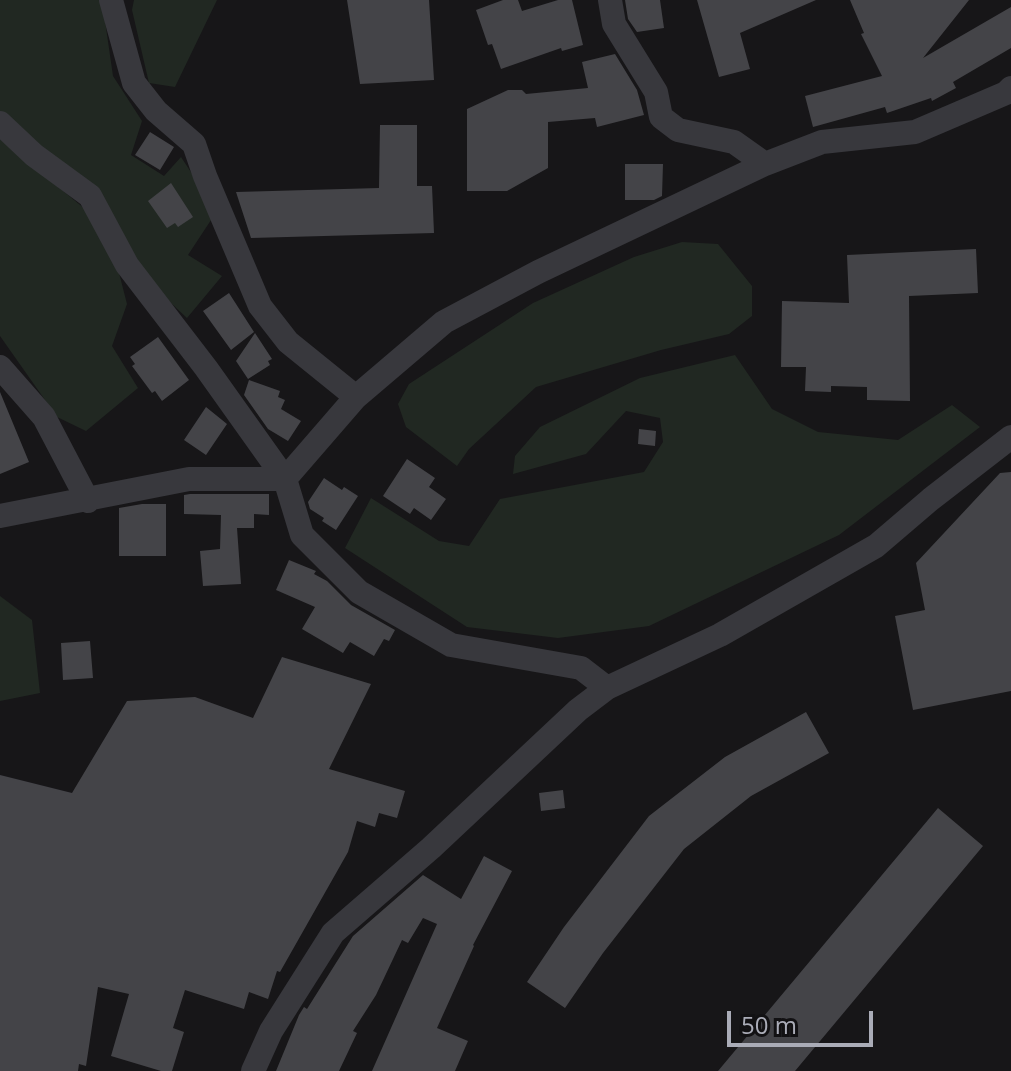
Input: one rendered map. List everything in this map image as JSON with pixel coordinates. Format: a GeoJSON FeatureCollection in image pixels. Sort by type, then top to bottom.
{"type":"FeatureCollection","features":[{"type":"Feature","properties":{"kind":"street"},"geometry":{"type":"LineString","coordinates":[[111,0],[134,83],[156,111],[194,144],[260,306],[288,342],[356,397]]}},
{"type":"Feature","properties":{"kind":"street"},"geometry":{"type":"LineString","coordinates":[[610,0],[614,24],[656,92],[661,117],[678,130],[734,142],[765,164]]}},
{"type":"Feature","properties":{"kind":"street"},"geometry":{"type":"LineString","coordinates":[[0,516],[189,479],[285,479],[356,397],[444,322],[538,272],[765,164],[822,142],[915,132],[1006,93],[1011,88]]}},
{"type":"Feature","properties":{"kind":"street"},"geometry":{"type":"LineString","coordinates":[[0,123],[34,155],[90,196],[127,265],[285,479],[302,535],[359,592],[451,645],[581,668],[607,688]]}},
{"type":"Feature","properties":{"kind":"street"},"geometry":{"type":"LineString","coordinates":[[0,367],[44,417],[88,501]]}},
{"type":"Feature","properties":{"kind":"street"},"geometry":{"type":"LineString","coordinates":[[253,1071],[271,1031],[333,933],[431,848],[578,710],[607,688],[720,635],[876,546],[1011,437]]}},
{"type":"Feature","properties":{"kind":"shaded area"},"geometry":{"type":"Polygon","coordinates":[[[0,0],[102,0],[113,76],[142,121],[131,155],[164,176],[181,157],[204,192],[213,217],[188,255],[222,276],[187,318],[144,278],[102,197],[0,114],[0,0]]]}},
{"type":"Feature","properties":{"kind":"shaded area"},"geometry":{"type":"Polygon","coordinates":[[[134,0],[217,0],[175,87],[149,83],[132,10],[134,0]]]}},
{"type":"Feature","properties":{"kind":"shaded area"},"geometry":{"type":"Polygon","coordinates":[[[0,139],[85,209],[118,269],[127,304],[112,346],[138,388],[86,431],[57,417],[0,336],[0,139]]]}},
{"type":"Feature","properties":{"kind":"shaded area"},"geometry":{"type":"Polygon","coordinates":[[[682,242],[718,244],[752,286],[752,316],[729,334],[661,350],[536,387],[469,449],[457,466],[406,427],[398,404],[409,384],[533,303],[634,257],[682,242]]]}},
{"type":"Feature","properties":{"kind":"shaded area"},"geometry":{"type":"Polygon","coordinates":[[[735,355],[772,409],[818,432],[898,440],[952,405],[980,427],[839,535],[649,626],[558,638],[467,627],[345,548],[371,498],[439,541],[469,546],[500,499],[644,472],[663,442],[660,418],[626,411],[586,454],[513,474],[515,456],[540,427],[640,378],[735,355]]]}},
{"type":"Feature","properties":{"kind":"shaded area"},"geometry":{"type":"Polygon","coordinates":[[[0,596],[32,620],[40,693],[0,701],[0,596]]]}},
{"type":"Feature","properties":{"kind":"building"},"geometry":{"type":"Polygon","coordinates":[[[347,0],[429,0],[434,80],[360,84],[347,0]]]}},
{"type":"Feature","properties":{"kind":"building"},"geometry":{"type":"Polygon","coordinates":[[[503,0],[518,0],[522,11],[558,0],[572,0],[583,45],[562,51],[561,48],[501,69],[492,44],[488,45],[476,10],[503,0]]]}},
{"type":"Feature","properties":{"kind":"building"},"geometry":{"type":"Polygon","coordinates":[[[625,0],[660,0],[664,28],[637,32],[628,19],[625,0]]]}},
{"type":"Feature","properties":{"kind":"building"},"geometry":{"type":"Polygon","coordinates":[[[697,0],[816,0],[740,33],[750,69],[719,77],[697,0]]]}},
{"type":"Feature","properties":{"kind":"building"},"geometry":{"type":"Polygon","coordinates":[[[850,0],[969,0],[923,58],[1011,7],[1011,48],[953,82],[956,88],[932,101],[931,98],[887,113],[885,107],[813,127],[805,96],[882,76],[861,34],[864,33],[850,0]]]}},
{"type":"Feature","properties":{"kind":"building"},"geometry":{"type":"Polygon","coordinates":[[[615,54],[637,90],[644,115],[597,127],[595,118],[548,122],[548,168],[507,191],[467,191],[467,109],[508,90],[522,90],[526,94],[588,88],[582,62],[615,54]]]}},
{"type":"Feature","properties":{"kind":"building"},"geometry":{"type":"Polygon","coordinates":[[[380,125],[417,125],[417,186],[432,186],[434,233],[251,238],[236,192],[379,188],[380,125]]]}},
{"type":"Feature","properties":{"kind":"building"},"geometry":{"type":"Polygon","coordinates":[[[150,132],[174,147],[160,170],[135,155],[150,132]]]}},
{"type":"Feature","properties":{"kind":"building"},"geometry":{"type":"Polygon","coordinates":[[[625,164],[663,164],[662,196],[654,200],[625,200],[625,164]]]}},
{"type":"Feature","properties":{"kind":"building"},"geometry":{"type":"Polygon","coordinates":[[[171,183],[193,217],[178,227],[175,223],[167,228],[148,201],[171,183]]]}},
{"type":"Feature","properties":{"kind":"building"},"geometry":{"type":"Polygon","coordinates":[[[976,249],[978,293],[909,296],[910,401],[867,400],[867,387],[831,386],[831,392],[805,391],[806,367],[781,367],[782,301],[849,303],[847,255],[976,249]]]}},
{"type":"Feature","properties":{"kind":"building"},"geometry":{"type":"Polygon","coordinates":[[[229,293],[254,332],[231,350],[203,311],[229,293]]]}},
{"type":"Feature","properties":{"kind":"building"},"geometry":{"type":"Polygon","coordinates":[[[255,333],[272,359],[268,361],[270,365],[248,379],[236,361],[255,333]]]}},
{"type":"Feature","properties":{"kind":"building"},"geometry":{"type":"Polygon","coordinates":[[[158,337],[189,380],[162,401],[132,366],[135,364],[130,357],[158,337]]]}},
{"type":"Feature","properties":{"kind":"building"},"geometry":{"type":"Polygon","coordinates":[[[249,380],[280,391],[278,397],[285,400],[281,409],[301,421],[288,441],[268,429],[244,395],[249,380]]]}},
{"type":"Feature","properties":{"kind":"building"},"geometry":{"type":"Polygon","coordinates":[[[0,392],[29,462],[0,474],[0,392]]]}},
{"type":"Feature","properties":{"kind":"building"},"geometry":{"type":"Polygon","coordinates":[[[206,407],[227,424],[206,455],[184,440],[206,407]]]}},
{"type":"Feature","properties":{"kind":"building"},"geometry":{"type":"Polygon","coordinates":[[[639,429],[656,431],[655,446],[638,444],[639,429]]]}},
{"type":"Feature","properties":{"kind":"building"},"geometry":{"type":"Polygon","coordinates":[[[407,459],[435,478],[429,487],[446,499],[431,520],[414,508],[410,514],[383,496],[407,459]]]}},
{"type":"Feature","properties":{"kind":"building"},"geometry":{"type":"Polygon","coordinates":[[[1011,472],[1011,691],[913,710],[895,616],[925,610],[916,563],[1000,473],[1011,472]]]}},
{"type":"Feature","properties":{"kind":"building"},"geometry":{"type":"Polygon","coordinates":[[[324,478],[358,496],[336,530],[310,509],[308,502],[324,478]]]}},
{"type":"Feature","properties":{"kind":"building"},"geometry":{"type":"Polygon","coordinates":[[[269,494],[269,515],[254,514],[254,528],[237,528],[241,584],[203,586],[200,551],[220,549],[221,515],[184,514],[184,495],[269,494]]]}},
{"type":"Feature","properties":{"kind":"building"},"geometry":{"type":"Polygon","coordinates":[[[166,504],[166,556],[119,556],[119,508],[166,504]]]}},
{"type":"Feature","properties":{"kind":"building"},"geometry":{"type":"Polygon","coordinates":[[[289,560],[316,571],[314,574],[327,581],[351,605],[395,630],[389,641],[384,639],[374,656],[350,642],[343,653],[302,629],[315,607],[276,590],[289,560]]]}},
{"type":"Feature","properties":{"kind":"building"},"geometry":{"type":"Polygon","coordinates":[[[90,641],[93,678],[63,680],[61,643],[90,641]]]}},
{"type":"Feature","properties":{"kind":"building"},"geometry":{"type":"Polygon","coordinates":[[[282,657],[371,684],[329,769],[405,791],[397,818],[379,813],[375,827],[357,821],[348,852],[280,972],[277,971],[268,999],[249,992],[244,1009],[185,990],[173,1028],[184,1032],[172,1071],[161,1071],[111,1056],[129,994],[98,987],[86,1066],[79,1064],[78,1071],[0,1071],[0,775],[72,793],[127,701],[195,697],[253,718],[282,657]]]}},
{"type":"Feature","properties":{"kind":"building"},"geometry":{"type":"Polygon","coordinates":[[[806,712],[829,753],[751,796],[684,849],[603,953],[565,1008],[527,982],[564,927],[649,816],[725,757],[806,712]]]}},
{"type":"Feature","properties":{"kind":"building"},"geometry":{"type":"Polygon","coordinates":[[[563,790],[565,808],[541,811],[539,793],[563,790]]]}},
{"type":"Feature","properties":{"kind":"building"},"geometry":{"type":"Polygon","coordinates":[[[938,808],[983,846],[795,1071],[718,1071],[938,808]]]}},
{"type":"Feature","properties":{"kind":"building"},"geometry":{"type":"Polygon","coordinates":[[[484,856],[512,871],[473,945],[437,1028],[468,1041],[455,1071],[372,1071],[437,924],[423,918],[408,943],[402,940],[376,995],[353,1031],[357,1033],[339,1071],[276,1071],[299,1015],[304,1007],[307,1009],[353,936],[423,875],[461,899],[484,856]]]}}]}
